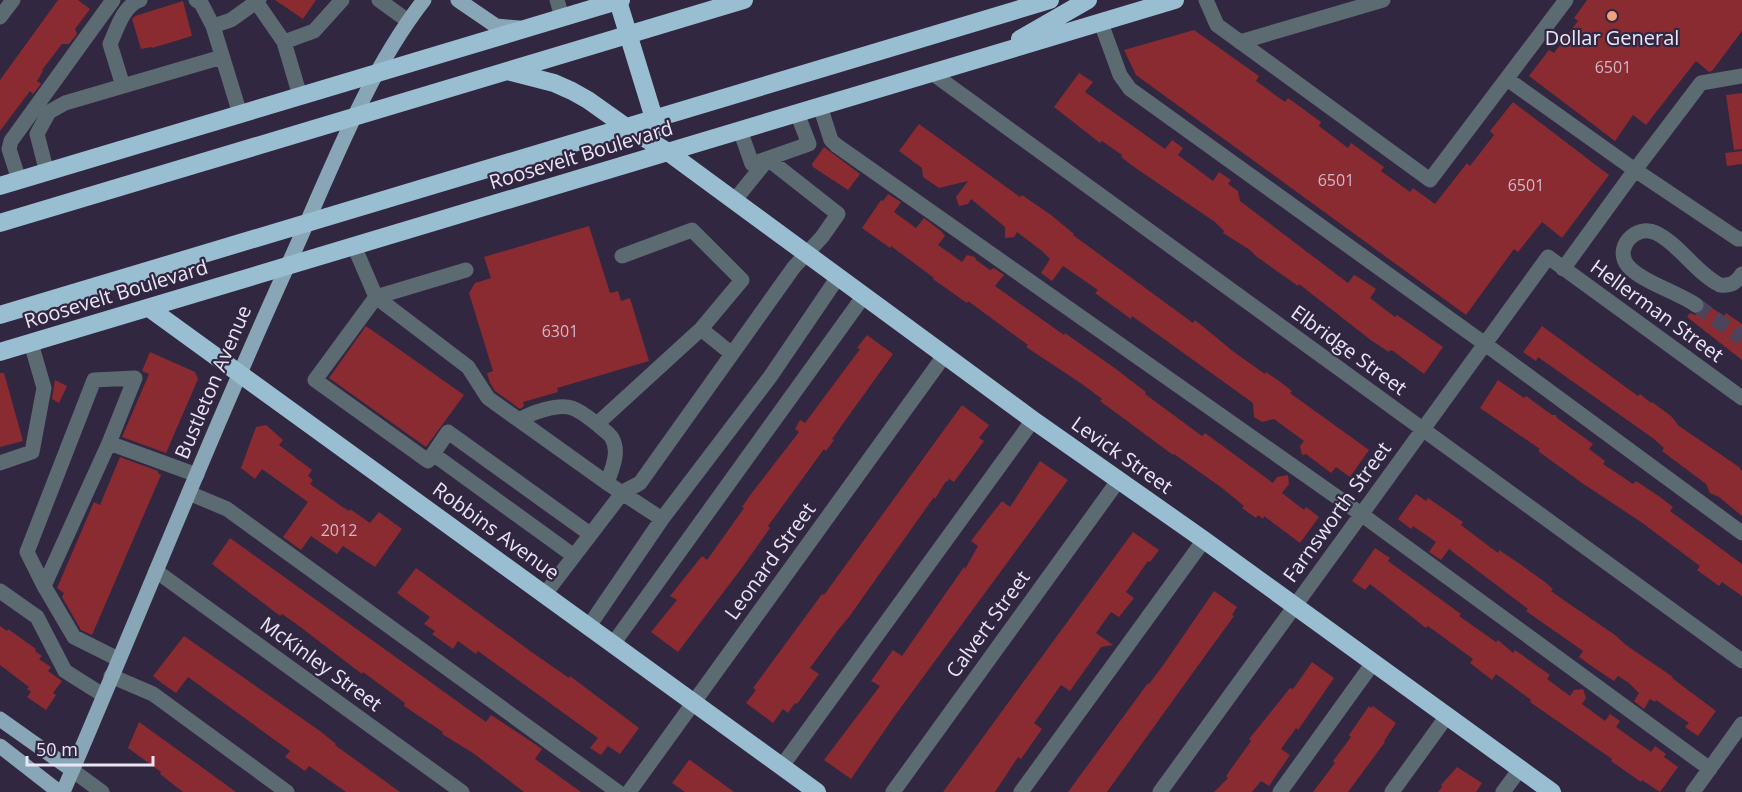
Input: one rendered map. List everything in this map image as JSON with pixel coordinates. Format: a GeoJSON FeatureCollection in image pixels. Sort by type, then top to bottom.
{"type":"FeatureCollection","features":[{"type":"Feature","properties":{"kind":"highway"},"geometry":{"type":"LineString","coordinates":[[0,223],[744,0]]}},
{"type":"Feature","properties":{"kind":"highway","name":"Roosevelt Boulevard"},"geometry":{"type":"LineString","coordinates":[[0,315],[1050,0]]}},
{"type":"Feature","properties":{"kind":"highway"},"geometry":{"type":"LineString","coordinates":[[993,55],[1088,0]]}},
{"type":"Feature","properties":{"kind":"highway","name":"Roosevelt Boulevard"},"geometry":{"type":"LineString","coordinates":[[0,352],[1175,0]]}},
{"type":"Feature","properties":{"kind":"highway"},"geometry":{"type":"LineString","coordinates":[[0,186],[528,28],[559,9],[619,1]]}},
{"type":"Feature","properties":{"kind":"highway","name":"Levick Street"},"geometry":{"type":"LineString","coordinates":[[619,1],[653,119],[668,152]]}},
{"type":"Feature","properties":{"kind":"highway","name":"Levick Street"},"geometry":{"type":"LineString","coordinates":[[507,71],[554,83],[572,91],[668,152],[944,356],[1204,540],[1552,792]]}},
{"type":"Feature","properties":{"kind":"highway","name":"Robbins Avenue"},"geometry":{"type":"LineString","coordinates":[[149,308],[818,792]]}},
{"type":"Feature","properties":{"kind":"main road","name":"Bustleton Avenue"},"geometry":{"type":"LineString","coordinates":[[61,792],[287,266],[356,116],[395,38],[424,0]]}},
{"type":"Feature","properties":{"kind":"main road"},"geometry":{"type":"LineString","coordinates":[[458,0],[496,26],[512,29],[528,28]]}},
{"type":"Feature","properties":{"kind":"main road"},"geometry":{"type":"LineString","coordinates":[[0,719],[72,770]]}},
{"type":"Feature","properties":{"kind":"main road"},"geometry":{"type":"LineString","coordinates":[[0,746],[61,792]]}},
{"type":"Feature","properties":{"kind":"street"},"geometry":{"type":"LineString","coordinates":[[0,17],[13,0]]}},
{"type":"Feature","properties":{"kind":"street"},"geometry":{"type":"LineString","coordinates":[[19,180],[9,149],[11,141],[113,0]]}},
{"type":"Feature","properties":{"kind":"street"},"geometry":{"type":"LineString","coordinates":[[123,86],[110,44],[124,12],[141,0]]}},
{"type":"Feature","properties":{"kind":"street"},"geometry":{"type":"LineString","coordinates":[[196,0],[201,3],[213,26],[240,114]]}},
{"type":"Feature","properties":{"kind":"street"},"geometry":{"type":"LineString","coordinates":[[284,42],[314,31],[342,0]]}},
{"type":"Feature","properties":{"kind":"street"},"geometry":{"type":"LineString","coordinates":[[379,0],[408,21]]}},
{"type":"Feature","properties":{"kind":"street"},"geometry":{"type":"LineString","coordinates":[[1206,0],[1217,25],[1430,180],[1566,0]]}},
{"type":"Feature","properties":{"kind":"street"},"geometry":{"type":"LineString","coordinates":[[1240,42],[1383,0]]}},
{"type":"Feature","properties":{"kind":"street"},"geometry":{"type":"LineString","coordinates":[[213,26],[231,20],[256,1],[284,42],[300,96]]}},
{"type":"Feature","properties":{"kind":"street"},"geometry":{"type":"LineString","coordinates":[[1101,22],[1120,75],[1130,89],[1485,344],[1742,533]]}},
{"type":"Feature","properties":{"kind":"street"},"geometry":{"type":"LineString","coordinates":[[47,173],[37,134],[49,112],[65,103],[222,57]]}},
{"type":"Feature","properties":{"kind":"street","name":"Elbridge Street"},"geometry":{"type":"LineString","coordinates":[[932,73],[1742,662]]}},
{"type":"Feature","properties":{"kind":"street"},"geometry":{"type":"LineString","coordinates":[[1563,269],[1701,83],[1742,76]]}},
{"type":"Feature","properties":{"kind":"street"},"geometry":{"type":"LineString","coordinates":[[1507,79],[1635,170],[1738,239],[1742,239]]}},
{"type":"Feature","properties":{"kind":"street"},"geometry":{"type":"LineString","coordinates":[[820,106],[831,140],[836,145],[1361,514],[1710,769]]}},
{"type":"Feature","properties":{"kind":"street"},"geometry":{"type":"LineString","coordinates":[[740,130],[752,164],[809,144],[797,113]]}},
{"type":"Feature","properties":{"kind":"street"},"geometry":{"type":"LineString","coordinates":[[734,201],[768,159]]}},
{"type":"Feature","properties":{"kind":"street"},"geometry":{"type":"LineString","coordinates":[[545,594],[624,492],[640,483],[794,267],[807,255],[838,214],[768,159]]}},
{"type":"Feature","properties":{"kind":"street"},"geometry":{"type":"LineString","coordinates":[[597,424],[701,329],[742,280],[692,230],[622,256]]}},
{"type":"Feature","properties":{"kind":"street"},"geometry":{"type":"LineString","coordinates":[[1696,305],[1637,274],[1627,265],[1624,251],[1629,238],[1641,231],[1655,232],[1720,285],[1732,284],[1742,274]]}},
{"type":"Feature","properties":{"kind":"street"},"geometry":{"type":"LineString","coordinates":[[354,246],[376,297],[468,367],[488,398],[607,483],[662,519]]}},
{"type":"Feature","properties":{"kind":"street","name":"Farnsworth Street"},"geometry":{"type":"LineString","coordinates":[[1160,792],[1548,257]]}},
{"type":"Feature","properties":{"kind":"street","name":"Hellerman Street"},"geometry":{"type":"LineString","coordinates":[[1548,257],[1742,398]]}},
{"type":"Feature","properties":{"kind":"street"},"geometry":{"type":"LineString","coordinates":[[466,270],[376,297],[315,380],[428,461],[448,432],[590,534]]}},
{"type":"Feature","properties":{"kind":"street"},"geometry":{"type":"LineString","coordinates":[[589,626],[662,519],[770,376],[838,277]]}},
{"type":"Feature","properties":{"kind":"street"},"geometry":{"type":"LineString","coordinates":[[613,644],[863,297]]}},
{"type":"Feature","properties":{"kind":"street"},"geometry":{"type":"LineString","coordinates":[[701,329],[732,354]]}},
{"type":"Feature","properties":{"kind":"street"},"geometry":{"type":"LineString","coordinates":[[0,462],[32,452],[44,388],[31,343]]}},
{"type":"Feature","properties":{"kind":"street","name":"Leonard Street"},"geometry":{"type":"LineString","coordinates":[[635,790],[694,702],[944,356]]}},
{"type":"Feature","properties":{"kind":"street"},"geometry":{"type":"LineString","coordinates":[[44,586],[109,442],[135,378],[94,381],[27,552],[44,586],[74,637],[118,659]]}},
{"type":"Feature","properties":{"kind":"street"},"geometry":{"type":"LineString","coordinates":[[519,420],[534,412],[569,407],[585,415],[612,437],[615,460],[607,483]]}},
{"type":"Feature","properties":{"kind":"street"},"geometry":{"type":"LineString","coordinates":[[782,766],[1033,420]]}},
{"type":"Feature","properties":{"kind":"street"},"geometry":{"type":"LineString","coordinates":[[109,442],[197,475]]}},
{"type":"Feature","properties":{"kind":"street"},"geometry":{"type":"LineString","coordinates":[[432,454],[574,556]]}},
{"type":"Feature","properties":{"kind":"street","name":"Calvert Street"},"geometry":{"type":"LineString","coordinates":[[893,792],[1118,481]]}},
{"type":"Feature","properties":{"kind":"street"},"geometry":{"type":"LineString","coordinates":[[189,493],[227,509],[618,792]]}},
{"type":"Feature","properties":{"kind":"street"},"geometry":{"type":"LineString","coordinates":[[1021,792],[1204,540]]}},
{"type":"Feature","properties":{"kind":"street","name":"McKinley Street"},"geometry":{"type":"LineString","coordinates":[[156,570],[462,792]]}},
{"type":"Feature","properties":{"kind":"street"},"geometry":{"type":"LineString","coordinates":[[0,591],[37,617],[65,671],[103,695]]}},
{"type":"Feature","properties":{"kind":"street"},"geometry":{"type":"LineString","coordinates":[[1280,792],[1373,663]]}},
{"type":"Feature","properties":{"kind":"street"},"geometry":{"type":"LineString","coordinates":[[111,676],[153,694],[287,792]]}},
{"type":"Feature","properties":{"kind":"street"},"geometry":{"type":"LineString","coordinates":[[1392,792],[1447,716]]}},
{"type":"Feature","properties":{"kind":"street"},"geometry":{"type":"LineString","coordinates":[[1693,792],[1741,726]]}},
{"type":"Feature","properties":{"kind":"street"},"geometry":{"type":"LineString","coordinates":[[1503,792],[1520,769]]}},
{"type":"Feature","properties":{"kind":"street"},"geometry":{"type":"LineString","coordinates":[[72,770],[102,792]]}},
{"type":"Feature","properties":{"kind":"building"},"geometry":{"type":"Polygon","coordinates":[[[58,0],[78,0],[90,9],[75,29],[77,34],[69,44],[62,44],[42,70],[37,81],[41,84],[33,94],[30,91],[0,131],[0,80],[58,0]]]}},
{"type":"Feature","properties":{"kind":"building"},"geometry":{"type":"Polygon","coordinates":[[[275,0],[316,0],[303,19],[275,0]]]}},
{"type":"Feature","properties":{"kind":"building"},"geometry":{"type":"Polygon","coordinates":[[[1587,0],[1742,0],[1742,31],[1712,71],[1709,72],[1696,61],[1646,125],[1633,115],[1615,141],[1529,76],[1549,50],[1554,53],[1578,21],[1574,18],[1587,0]]]}},
{"type":"Feature","properties":{"kind":"building"},"geometry":{"type":"Polygon","coordinates":[[[183,1],[192,36],[141,49],[132,19],[135,16],[183,1]]]}},
{"type":"Feature","properties":{"kind":"building"},"geometry":{"type":"Polygon","coordinates":[[[1194,30],[1259,76],[1256,81],[1285,102],[1288,98],[1321,122],[1319,126],[1348,148],[1351,143],[1384,167],[1381,171],[1410,192],[1413,188],[1435,204],[1467,163],[1470,166],[1494,135],[1490,131],[1513,102],[1609,175],[1562,238],[1542,222],[1518,252],[1514,249],[1466,315],[1136,75],[1124,50],[1194,30]]]}},
{"type":"Feature","properties":{"kind":"building"},"geometry":{"type":"Polygon","coordinates":[[[1079,73],[1093,82],[1085,92],[1165,149],[1172,140],[1183,148],[1178,155],[1213,181],[1219,172],[1231,180],[1228,184],[1238,191],[1240,201],[1348,283],[1354,275],[1376,289],[1370,298],[1395,317],[1397,315],[1443,347],[1424,374],[1393,351],[1389,352],[1372,341],[1299,284],[1298,286],[1223,233],[1224,231],[1215,222],[1137,169],[1102,141],[1100,143],[1054,107],[1079,73]]]}},
{"type":"Feature","properties":{"kind":"building"},"geometry":{"type":"Polygon","coordinates":[[[1742,93],[1742,149],[1734,150],[1726,95],[1742,93]]]}},
{"type":"Feature","properties":{"kind":"building"},"geometry":{"type":"Polygon","coordinates":[[[919,124],[1020,197],[1022,195],[1051,215],[1073,235],[1193,323],[1195,320],[1234,352],[1279,381],[1292,391],[1290,393],[1369,450],[1350,477],[1336,467],[1331,473],[1306,454],[1302,455],[1300,446],[1304,441],[1274,419],[1262,422],[1254,417],[1253,403],[1132,316],[1131,319],[1095,293],[1098,290],[1063,266],[1052,281],[1041,273],[1050,259],[1042,251],[1017,232],[1014,237],[1005,238],[1005,227],[971,199],[968,204],[959,206],[956,197],[968,181],[939,188],[923,177],[922,168],[899,151],[919,124]]]}},
{"type":"Feature","properties":{"kind":"building"},"geometry":{"type":"Polygon","coordinates":[[[824,147],[860,174],[848,190],[813,167],[812,164],[824,147]]]}},
{"type":"Feature","properties":{"kind":"building"},"geometry":{"type":"Polygon","coordinates":[[[1742,151],[1742,164],[1727,166],[1725,153],[1742,151]]]}},
{"type":"Feature","properties":{"kind":"building"},"geometry":{"type":"Polygon","coordinates":[[[888,194],[901,202],[894,212],[916,228],[924,218],[945,236],[938,245],[962,262],[967,255],[975,257],[990,270],[994,268],[1004,275],[995,286],[1116,369],[1146,392],[1145,394],[1202,436],[1205,433],[1273,483],[1277,477],[1288,475],[1289,484],[1282,493],[1304,510],[1306,507],[1319,517],[1300,543],[1264,516],[1263,519],[1258,515],[1256,518],[1242,508],[1244,506],[1222,488],[1100,401],[1102,399],[1082,384],[1026,347],[1028,345],[968,301],[967,303],[891,246],[890,248],[862,228],[881,200],[883,201],[888,194]]]}},
{"type":"Feature","properties":{"kind":"building"},"geometry":{"type":"Polygon","coordinates":[[[589,226],[610,293],[618,291],[621,301],[630,298],[649,361],[557,388],[558,392],[523,402],[524,406],[520,409],[495,391],[490,383],[487,373],[493,371],[469,293],[475,283],[491,278],[484,257],[589,226]]]}},
{"type":"Feature","properties":{"kind":"building"},"geometry":{"type":"Polygon","coordinates":[[[1706,304],[1724,316],[1726,313],[1742,324],[1742,360],[1687,317],[1690,313],[1695,315],[1701,313],[1706,304]]]}},
{"type":"Feature","properties":{"kind":"building"},"geometry":{"type":"Polygon","coordinates":[[[366,326],[464,395],[426,447],[329,378],[366,326]]]}},
{"type":"Feature","properties":{"kind":"building"},"geometry":{"type":"Polygon","coordinates":[[[1542,326],[1638,396],[1640,394],[1652,402],[1671,416],[1679,426],[1739,467],[1742,471],[1742,516],[1719,497],[1710,493],[1706,484],[1662,451],[1664,448],[1654,439],[1538,357],[1536,361],[1523,352],[1542,326]]]}},
{"type":"Feature","properties":{"kind":"building"},"geometry":{"type":"Polygon","coordinates":[[[867,335],[893,354],[832,439],[834,440],[826,451],[824,449],[768,526],[770,528],[741,569],[678,652],[651,632],[677,600],[670,596],[702,556],[707,560],[744,508],[742,507],[751,494],[799,432],[795,429],[800,420],[805,423],[860,349],[857,348],[867,335]]]}},
{"type":"Feature","properties":{"kind":"building"},"geometry":{"type":"Polygon","coordinates":[[[150,352],[195,372],[198,379],[166,453],[122,437],[149,374],[142,371],[150,352]]]}},
{"type":"Feature","properties":{"kind":"building"},"geometry":{"type":"Polygon","coordinates":[[[0,373],[4,373],[23,441],[0,447],[0,373]]]}},
{"type":"Feature","properties":{"kind":"building"},"geometry":{"type":"Polygon","coordinates":[[[55,380],[67,386],[59,403],[52,399],[55,380]]]}},
{"type":"Feature","properties":{"kind":"building"},"geometry":{"type":"Polygon","coordinates":[[[1498,380],[1524,398],[1526,396],[1552,415],[1556,415],[1593,444],[1589,449],[1605,461],[1603,464],[1633,484],[1636,481],[1660,497],[1673,507],[1670,511],[1742,564],[1742,596],[1722,582],[1719,586],[1697,570],[1700,566],[1641,522],[1582,483],[1538,451],[1540,449],[1480,408],[1498,380]]]}},
{"type":"Feature","properties":{"kind":"building"},"geometry":{"type":"Polygon","coordinates":[[[962,405],[989,425],[979,438],[984,441],[954,482],[949,479],[946,481],[810,668],[819,674],[797,704],[795,703],[788,713],[783,709],[773,723],[746,703],[756,690],[753,688],[822,594],[824,595],[962,405]]]}},
{"type":"Feature","properties":{"kind":"building"},"geometry":{"type":"Polygon","coordinates":[[[266,425],[283,440],[279,445],[312,470],[308,476],[313,480],[310,484],[370,523],[379,512],[402,529],[375,567],[343,546],[337,554],[311,536],[301,550],[283,537],[308,502],[262,469],[255,479],[241,468],[256,427],[266,425]]]}},
{"type":"Feature","properties":{"kind":"building"},"geometry":{"type":"Polygon","coordinates":[[[120,457],[158,471],[161,475],[92,635],[81,630],[62,597],[64,593],[57,588],[94,502],[100,505],[120,457]]]}},
{"type":"Feature","properties":{"kind":"building"},"geometry":{"type":"Polygon","coordinates":[[[1040,461],[1068,480],[851,779],[824,760],[880,686],[871,681],[893,650],[902,656],[964,567],[965,569],[978,546],[971,541],[1002,501],[1010,507],[1040,461]]]}},
{"type":"Feature","properties":{"kind":"building"},"geometry":{"type":"Polygon","coordinates":[[[1416,494],[1426,501],[1428,498],[1463,522],[1461,525],[1498,553],[1499,550],[1545,582],[1553,589],[1551,591],[1673,677],[1716,711],[1698,736],[1685,727],[1689,723],[1656,700],[1655,702],[1650,699],[1644,709],[1634,701],[1639,693],[1629,683],[1618,676],[1614,681],[1579,657],[1583,651],[1526,611],[1528,609],[1449,549],[1441,560],[1429,552],[1436,542],[1413,526],[1411,529],[1398,519],[1416,494]]]}},
{"type":"Feature","properties":{"kind":"building"},"geometry":{"type":"Polygon","coordinates":[[[1133,532],[1159,550],[1150,562],[1148,561],[1126,592],[1134,598],[1119,617],[1111,612],[1096,633],[1113,645],[1101,647],[1070,691],[1061,685],[1034,723],[1042,729],[1021,759],[1018,757],[995,792],[943,792],[1133,532]]]}},
{"type":"Feature","properties":{"kind":"building"},"geometry":{"type":"Polygon","coordinates":[[[230,538],[486,722],[491,715],[542,749],[535,759],[581,792],[524,792],[473,753],[442,734],[443,732],[404,706],[405,703],[363,672],[362,674],[295,623],[282,614],[280,616],[212,564],[230,538]]]}},
{"type":"Feature","properties":{"kind":"building"},"geometry":{"type":"Polygon","coordinates":[[[1375,548],[1390,558],[1388,561],[1461,614],[1459,616],[1496,642],[1498,640],[1513,653],[1515,650],[1550,675],[1547,679],[1570,696],[1574,690],[1583,689],[1586,698],[1582,704],[1605,721],[1610,714],[1620,721],[1616,727],[1651,752],[1655,746],[1666,754],[1664,757],[1678,767],[1660,792],[1611,761],[1612,759],[1530,702],[1531,700],[1496,674],[1492,680],[1470,663],[1473,659],[1428,626],[1426,628],[1370,584],[1365,590],[1352,581],[1375,548]]]}},
{"type":"Feature","properties":{"kind":"building"},"geometry":{"type":"Polygon","coordinates":[[[416,568],[533,653],[569,678],[570,676],[639,728],[620,754],[608,746],[601,755],[590,748],[598,738],[478,651],[476,654],[458,641],[453,649],[432,634],[435,631],[424,624],[430,617],[397,593],[416,568]]]}},
{"type":"Feature","properties":{"kind":"building"},"geometry":{"type":"Polygon","coordinates":[[[1214,591],[1237,607],[1232,615],[1234,616],[1107,792],[1068,792],[1164,664],[1214,591]]]}},
{"type":"Feature","properties":{"kind":"building"},"geometry":{"type":"Polygon","coordinates":[[[0,626],[36,649],[35,651],[42,656],[39,659],[51,667],[48,671],[62,681],[53,693],[56,695],[46,710],[27,697],[31,692],[27,689],[29,687],[0,665],[0,626]]]}},
{"type":"Feature","properties":{"kind":"building"},"geometry":{"type":"Polygon","coordinates":[[[184,636],[320,731],[335,745],[400,792],[346,792],[309,766],[305,771],[285,757],[290,751],[188,677],[176,693],[163,684],[153,676],[184,636]]]}},
{"type":"Feature","properties":{"kind":"building"},"geometry":{"type":"Polygon","coordinates":[[[1312,662],[1334,678],[1298,730],[1296,728],[1281,749],[1290,755],[1269,786],[1261,781],[1252,792],[1214,792],[1228,778],[1226,776],[1251,741],[1249,739],[1290,688],[1293,689],[1312,662]]]}},
{"type":"Feature","properties":{"kind":"building"},"geometry":{"type":"Polygon","coordinates":[[[1369,706],[1371,708],[1373,706],[1396,723],[1385,742],[1348,792],[1313,792],[1335,763],[1333,761],[1351,737],[1349,735],[1369,706]]]}},
{"type":"Feature","properties":{"kind":"building"},"geometry":{"type":"Polygon","coordinates":[[[139,722],[236,792],[183,792],[160,774],[161,772],[128,748],[139,722]]]}},
{"type":"Feature","properties":{"kind":"building"},"geometry":{"type":"Polygon","coordinates":[[[689,760],[734,792],[685,792],[672,783],[689,760]]]}},
{"type":"Feature","properties":{"kind":"building"},"geometry":{"type":"Polygon","coordinates":[[[1457,767],[1482,783],[1476,792],[1438,792],[1441,785],[1457,767]]]}},
{"type":"Feature","properties":{"kind":"tunnel"},"geometry":{"type":"LineString","coordinates":[[1696,305],[1742,338]]}},
{"type":"Feature","properties":{"kind":"place","name":"Dollar General"},"geometry":{"type":"Point","coordinates":[1612,16]}}]}
